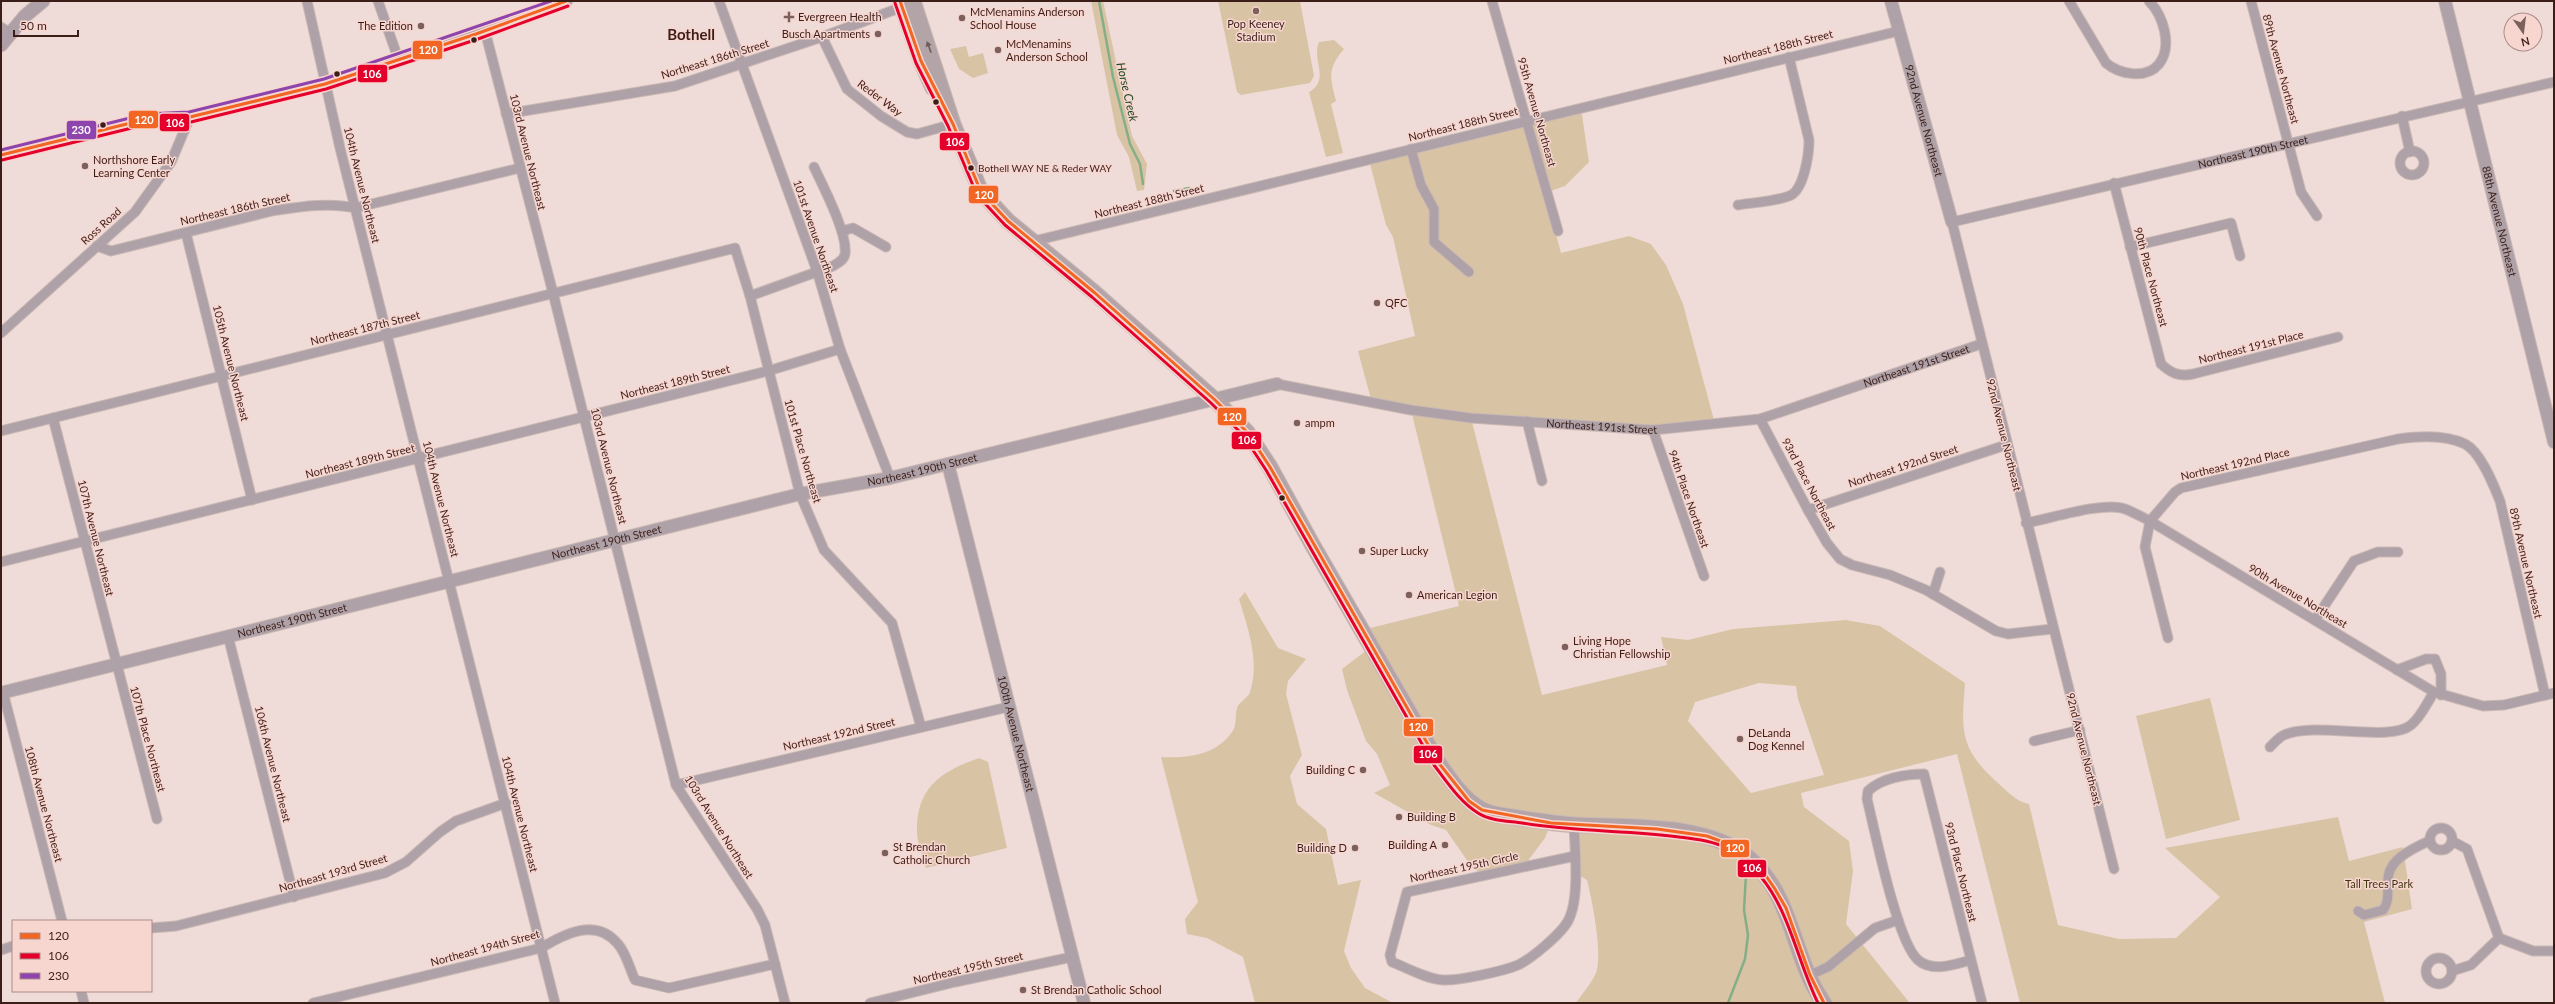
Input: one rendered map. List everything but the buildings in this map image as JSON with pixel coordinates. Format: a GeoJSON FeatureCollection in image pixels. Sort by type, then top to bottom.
{"type":"FeatureCollection","features":[{"type":"Feature","properties":{"kind":"main road"},"geometry":{"type":"LineString","coordinates":[[1,45],[6,30],[43,1]]}},
{"type":"Feature","properties":{"kind":"main road"},"geometry":{"type":"LineString","coordinates":[[905,3],[981,192],[997,210],[1095,293],[1214,400],[1247,432],[1266,460],[1338,589],[1438,762],[1455,786],[1469,801],[1482,810],[1504,816],[1574,825],[1657,829],[1707,836],[1731,845],[1759,868],[1775,888],[1786,908],[1810,975],[1824,1003]]}},
{"type":"Feature","properties":{"kind":"street","name":"104th Avenue Northeast"},"geometry":{"type":"LineString","coordinates":[[307,1],[325,84],[387,335],[506,803],[555,1003]]}},
{"type":"Feature","properties":{"kind":"street"},"geometry":{"type":"LineString","coordinates":[[378,1],[399,61]]}},
{"type":"Feature","properties":{"kind":"street"},"geometry":{"type":"LineString","coordinates":[[1,155],[147,119],[190,117],[325,84],[399,61],[485,31],[549,4],[566,1]]}},
{"type":"Feature","properties":{"kind":"street","name":"101st Avenue Northeast"},"geometry":{"type":"LineString","coordinates":[[719,1],[817,271],[840,349],[890,478]]}},
{"type":"Feature","properties":{"kind":"street","name":"95th Avenue Northeast"},"geometry":{"type":"LineString","coordinates":[[1492,1],[1528,121],[1558,231]]}},
{"type":"Feature","properties":{"kind":"street","name":"92nd Avenue Northeast"},"geometry":{"type":"LineString","coordinates":[[1890,1],[1952,222],[2006,445],[2052,629],[2080,730],[2114,870]]}},
{"type":"Feature","properties":{"kind":"street"},"geometry":{"type":"LineString","coordinates":[[2069,1],[2106,63],[2114,70],[2124,74],[2148,70],[2159,64],[2166,47],[2165,32],[2149,1]]}},
{"type":"Feature","properties":{"kind":"street","name":"89th Avenue Northeast"},"geometry":{"type":"LineString","coordinates":[[2251,1],[2302,192],[2317,216]]}},
{"type":"Feature","properties":{"kind":"street","name":"88th Avenue Northeast"},"geometry":{"type":"LineString","coordinates":[[2445,1],[2554,442]]}},
{"type":"Feature","properties":{"kind":"street","name":"Northeast 186th Street"},"geometry":{"type":"LineString","coordinates":[[506,114],[675,86],[742,65],[822,37],[905,3]]}},
{"type":"Feature","properties":{"kind":"street","name":"103rd Avenue Northeast"},"geometry":{"type":"LineString","coordinates":[[485,31],[553,293],[676,785],[757,909],[765,925],[785,1003]]}},
{"type":"Feature","properties":{"kind":"street","name":"Northeast 188th Street"},"geometry":{"type":"LineString","coordinates":[[1034,241],[1411,150],[1788,56],[1899,31]]}},
{"type":"Feature","properties":{"kind":"street","name":"Reder Way"},"geometry":{"type":"LineString","coordinates":[[822,37],[847,89],[881,116],[907,132],[917,134],[953,124]]}},
{"type":"Feature","properties":{"kind":"street"},"geometry":{"type":"LineString","coordinates":[[1738,205],[1791,196],[1799,187],[1809,152],[1809,140],[1788,56]]}},
{"type":"Feature","properties":{"kind":"street","name":"Northeast 190th Street"},"geometry":{"type":"LineString","coordinates":[[1952,222],[2288,142],[2554,82]]}},
{"type":"Feature","properties":{"kind":"street"},"geometry":{"type":"LineString","coordinates":[[2402,116],[2410,152]]}},
{"type":"Feature","properties":{"kind":"street","name":"Ross Road"},"geometry":{"type":"LineString","coordinates":[[1,333],[135,212],[156,185],[171,162],[190,117]]}},
{"type":"Feature","properties":{"kind":"street"},"geometry":{"type":"LineString","coordinates":[[1411,150],[1421,185],[1434,209],[1434,242],[1469,272]]}},
{"type":"Feature","properties":{"kind":"street"},"geometry":{"type":"LineString","coordinates":[[750,296],[833,266],[843,258],[845,254],[842,231],[814,167]]}},
{"type":"Feature","properties":{"kind":"street","name":"Northeast 186th Street"},"geometry":{"type":"LineString","coordinates":[[97,246],[111,251],[298,207],[345,206],[356,208],[520,168]]}},
{"type":"Feature","properties":{"kind":"street","name":"90th Place Northeast"},"geometry":{"type":"LineString","coordinates":[[2114,183],[2161,364],[2171,372]]}},
{"type":"Feature","properties":{"kind":"street"},"geometry":{"type":"LineString","coordinates":[[2130,247],[2231,223],[2240,256]]}},
{"type":"Feature","properties":{"kind":"street"},"geometry":{"type":"LineString","coordinates":[[842,231],[853,228],[886,247]]}},
{"type":"Feature","properties":{"kind":"street","name":"105th Avenue Northeast"},"geometry":{"type":"LineString","coordinates":[[186,233],[223,375],[252,500]]}},
{"type":"Feature","properties":{"kind":"street","name":"Northeast 187th Street"},"geometry":{"type":"LineString","coordinates":[[1,431],[735,248]]}},
{"type":"Feature","properties":{"kind":"street","name":"101st Place Northeast"},"geometry":{"type":"LineString","coordinates":[[735,248],[750,296],[800,494],[824,550],[892,624],[921,727]]}},
{"type":"Feature","properties":{"kind":"street","name":"Northeast 191st Place"},"geometry":{"type":"LineString","coordinates":[[2171,372],[2184,376],[2338,337]]}},
{"type":"Feature","properties":{"kind":"street","name":"Northeast 191st Street"},"geometry":{"type":"LineString","coordinates":[[1214,400],[1277,384],[1411,410],[1527,421],[1653,430],[1760,419],[1981,344]]}},
{"type":"Feature","properties":{"kind":"street","name":"Northeast 189th Street"},"geometry":{"type":"LineString","coordinates":[[1,562],[768,371],[840,349]]}},
{"type":"Feature","properties":{"kind":"street","name":"Northeast 190th Street"},"geometry":{"type":"LineString","coordinates":[[2,693],[800,494],[890,478],[1214,400]]}},
{"type":"Feature","properties":{"kind":"street","name":"107th Avenue Northeast"},"geometry":{"type":"LineString","coordinates":[[53,418],[116,664]]}},
{"type":"Feature","properties":{"kind":"street","name":"93rd Place Northeast"},"geometry":{"type":"LineString","coordinates":[[1760,419],[1808,510],[1827,543],[1840,559],[1852,565],[1890,575],[1933,594]]}},
{"type":"Feature","properties":{"kind":"street"},"geometry":{"type":"LineString","coordinates":[[1527,421],[1542,481]]}},
{"type":"Feature","properties":{"kind":"street","name":"94th Place Northeast"},"geometry":{"type":"LineString","coordinates":[[1653,430],[1704,576]]}},
{"type":"Feature","properties":{"kind":"street","name":"Northeast 192nd Place"},"geometry":{"type":"LineString","coordinates":[[2150,522],[2175,492],[2181,488],[2413,437],[2444,439],[2466,444]]}},
{"type":"Feature","properties":{"kind":"street","name":"89th Avenue Northeast"},"geometry":{"type":"LineString","coordinates":[[2466,444],[2484,466],[2500,501],[2549,694]]}},
{"type":"Feature","properties":{"kind":"street","name":"Northeast 192nd Street"},"geometry":{"type":"LineString","coordinates":[[1808,510],[2006,445]]}},
{"type":"Feature","properties":{"kind":"street","name":"100th Avenue Northeast"},"geometry":{"type":"LineString","coordinates":[[948,464],[1008,707],[1084,1003]]}},
{"type":"Feature","properties":{"kind":"street"},"geometry":{"type":"LineString","coordinates":[[2026,523],[2109,506],[2124,509],[2150,522],[2145,546],[2168,638]]}},
{"type":"Feature","properties":{"kind":"street","name":"90th Avenue Northeast"},"geometry":{"type":"LineString","coordinates":[[2150,522],[2438,693]]}},
{"type":"Feature","properties":{"kind":"street"},"geometry":{"type":"LineString","coordinates":[[2315,620],[2354,561],[2378,552],[2398,552]]}},
{"type":"Feature","properties":{"kind":"street"},"geometry":{"type":"LineString","coordinates":[[1940,572],[1933,594],[1996,631],[2008,634],[2052,629]]}},
{"type":"Feature","properties":{"kind":"street","name":"106th Avenue Northeast"},"geometry":{"type":"LineString","coordinates":[[228,636],[294,897]]}},
{"type":"Feature","properties":{"kind":"street"},"geometry":{"type":"LineString","coordinates":[[2270,747],[2282,736],[2294,732],[2315,729],[2387,731],[2403,729],[2419,717],[2438,693],[2441,674],[2435,659],[2426,659],[2397,670]]}},
{"type":"Feature","properties":{"kind":"street","name":"107th Place Northeast"},"geometry":{"type":"LineString","coordinates":[[116,664],[157,819]]}},
{"type":"Feature","properties":{"kind":"street","name":"108th Avenue Northeast"},"geometry":{"type":"LineString","coordinates":[[2,693],[62,920]]}},
{"type":"Feature","properties":{"kind":"street"},"geometry":{"type":"LineString","coordinates":[[2438,693],[2483,706],[2504,705],[2549,694]]}},
{"type":"Feature","properties":{"kind":"street","name":"Northeast 192nd Street"},"geometry":{"type":"LineString","coordinates":[[676,785],[1008,707]]}},
{"type":"Feature","properties":{"kind":"street"},"geometry":{"type":"LineString","coordinates":[[2034,741],[2080,730]]}},
{"type":"Feature","properties":{"kind":"street","name":"93rd Place Northeast"},"geometry":{"type":"LineString","coordinates":[[1898,920],[1867,799],[1868,791],[1872,786],[1896,778],[1924,774],[1982,1003]]}},
{"type":"Feature","properties":{"kind":"street","name":"Northeast 193rd Street"},"geometry":{"type":"LineString","coordinates":[[152,928],[176,926],[385,873],[406,862],[440,832],[456,822],[506,803]]}},
{"type":"Feature","properties":{"kind":"street","name":"Northeast 195th Circle"},"geometry":{"type":"LineString","coordinates":[[1574,825],[1576,884],[1568,921],[1561,930],[1526,960],[1516,966],[1454,980],[1442,980],[1392,962],[1390,955],[1407,892],[1575,856]]}},
{"type":"Feature","properties":{"kind":"street"},"geometry":{"type":"LineString","coordinates":[[2438,828],[2450,832],[2452,841],[2447,848],[2438,850],[2429,841],[2431,832],[2438,828]]}},
{"type":"Feature","properties":{"kind":"street"},"geometry":{"type":"LineString","coordinates":[[2358,911],[2364,915],[2382,910],[2388,896],[2388,878],[2394,864],[2407,852],[2429,841]]}},
{"type":"Feature","properties":{"kind":"street"},"geometry":{"type":"LineString","coordinates":[[2452,841],[2467,849],[2499,938]]}},
{"type":"Feature","properties":{"kind":"street"},"geometry":{"type":"LineString","coordinates":[[1810,975],[1828,967],[1876,928],[1898,920],[1907,946],[1918,961],[1929,966],[1944,967],[1971,960]]}},
{"type":"Feature","properties":{"kind":"street","name":"Northeast 194th Street"},"geometry":{"type":"LineString","coordinates":[[313,1003],[541,948],[574,931],[590,928],[604,932],[618,944],[635,980],[669,988],[775,964]]}},
{"type":"Feature","properties":{"kind":"street"},"geometry":{"type":"LineString","coordinates":[[2499,938],[2533,950],[2554,951]]}},
{"type":"Feature","properties":{"kind":"street"},"geometry":{"type":"LineString","coordinates":[[2452,971],[2470,965],[2499,938]]}},
{"type":"Feature","properties":{"kind":"street"},"geometry":{"type":"LineString","coordinates":[[1,950],[12,946]]}},
{"type":"Feature","properties":{"kind":"street","name":"Northeast 195th Street"},"geometry":{"type":"LineString","coordinates":[[870,1003],[955,982],[1072,957]]}},
{"type":"Feature","properties":{"kind":"street"},"geometry":{"type":"LineString","coordinates":[[81,992],[84,1003]]}},
{"type":"Feature","properties":{"kind":"green space"},"geometry":{"type":"Polygon","coordinates":[[[1091,1],[1103,1],[1132,136],[1147,164],[1144,190],[1137,191],[1129,157],[1117,135],[1091,1]]]}},
{"type":"Feature","properties":{"kind":"green space"},"geometry":{"type":"Polygon","coordinates":[[[1218,1],[1300,1],[1314,76],[1310,83],[1241,95],[1237,92],[1218,1]]]}},
{"type":"Feature","properties":{"kind":"green space"},"geometry":{"type":"Polygon","coordinates":[[[1334,40],[1344,49],[1335,62],[1331,74],[1332,86],[1336,101],[1331,104],[1343,153],[1326,157],[1309,92],[1319,81],[1320,75],[1317,49],[1319,42],[1334,40]]]}},
{"type":"Feature","properties":{"kind":"green space"},"geometry":{"type":"Polygon","coordinates":[[[966,46],[969,57],[983,53],[988,73],[973,78],[959,69],[950,49],[966,46]]]}},
{"type":"Feature","properties":{"kind":"green space","name":"Tall Trees Park"},"geometry":{"type":"Polygon","coordinates":[[[1581,108],[1589,162],[1565,186],[1545,193],[1561,253],[1629,236],[1651,244],[1666,265],[1683,304],[1715,424],[1653,430],[1471,418],[1542,695],[1667,665],[1661,637],[1688,640],[1733,629],[1846,620],[1880,626],[1965,683],[1963,715],[1966,739],[1970,750],[1986,772],[1999,784],[2020,801],[2029,804],[2058,925],[2119,939],[2176,938],[2220,897],[2165,848],[2338,817],[2349,861],[2403,847],[2412,909],[2364,922],[2385,1003],[2020,1003],[1957,754],[1801,793],[1804,807],[1849,841],[1853,871],[1846,924],[1909,1002],[1917,1003],[1576,1003],[1595,975],[1597,967],[1598,943],[1592,901],[1587,880],[1575,873],[1574,825],[1551,823],[1545,838],[1524,866],[1485,874],[1473,869],[1446,830],[1431,825],[1374,793],[1390,785],[1377,754],[1366,741],[1347,690],[1342,669],[1371,647],[1362,630],[1459,606],[1411,410],[1372,403],[1358,351],[1415,336],[1393,237],[1386,225],[1369,160],[1581,108]],[[1759,683],[1695,702],[1688,721],[1751,793],[1824,775],[1798,699],[1796,686],[1759,683]]]}},
{"type":"Feature","properties":{"kind":"green space"},"geometry":{"type":"Polygon","coordinates":[[[1245,592],[1278,648],[1306,659],[1288,681],[1286,694],[1302,755],[1290,776],[1297,804],[1326,829],[1338,885],[1361,880],[1344,951],[1351,968],[1365,988],[1393,1003],[1255,1003],[1243,957],[1207,938],[1187,934],[1185,919],[1198,902],[1161,757],[1191,756],[1209,751],[1218,746],[1234,730],[1237,708],[1250,692],[1254,669],[1252,645],[1239,599],[1245,592]]]}},
{"type":"Feature","properties":{"kind":"green space"},"geometry":{"type":"Polygon","coordinates":[[[2210,698],[2240,820],[2166,839],[2136,716],[2210,698]]]}},
{"type":"Feature","properties":{"kind":"green space"},"geometry":{"type":"Polygon","coordinates":[[[979,758],[988,762],[1007,848],[926,868],[919,845],[917,832],[918,816],[921,803],[926,792],[943,775],[979,758]]]}},
{"type":"Feature","properties":{"kind":"waterway","name":"Horse Creek"},"geometry":{"type":"LineString","coordinates":[[1099,1],[1113,77],[1130,144],[1140,164],[1143,184]]}},
{"type":"Feature","properties":{"kind":"waterway","name":"Horse Creek"},"geometry":{"type":"LineString","coordinates":[[1174,191],[1189,188]]}},
{"type":"Feature","properties":{"kind":"waterway"},"geometry":{"type":"LineString","coordinates":[[1728,1003],[1745,959],[1748,935],[1744,910],[1746,874]]}},
{"type":"Feature","properties":{"kind":"transit line","name":"230"},"geometry":{"type":"LineString","coordinates":[[1,150],[146,114],[189,112],[324,79],[551,1]]}},
{"type":"Feature","properties":{"kind":"transit line","name":"120"},"geometry":{"type":"LineString","coordinates":[[1,155],[147,119],[190,117],[325,84],[476,34],[566,1]]}},
{"type":"Feature","properties":{"kind":"transit line","name":"120"},"geometry":{"type":"LineString","coordinates":[[900,1],[921,61],[953,124],[981,192],[1008,221],[1095,293],[1214,399],[1247,432],[1270,467],[1438,762],[1469,801],[1482,810],[1551,823],[1657,829],[1707,836],[1731,845],[1764,873],[1775,889],[1786,908],[1810,975],[1824,1003]]}},
{"type":"Feature","properties":{"kind":"transit line","name":"106"},"geometry":{"type":"LineString","coordinates":[[895,3],[916,63],[948,126],[977,195],[1005,225],[1092,297],[1211,403],[1243,435],[1266,470],[1434,765],[1465,803],[1483,816],[1494,819],[1561,828],[1640,833],[1685,838],[1711,842],[1729,849],[1746,862],[1761,877],[1771,891],[1787,922],[1818,1003]]}},
{"type":"Feature","properties":{"kind":"transit line","name":"106"},"geometry":{"type":"LineString","coordinates":[[2,160],[148,124],[191,122],[326,89],[478,39],[568,6]]}},
{"type":"Feature","properties":{"kind":"place","name":"Pop Keeney Stadium"},"geometry":{"type":"Point","coordinates":[1256,11]}},
{"type":"Feature","properties":{"kind":"place","name":"Evergreen Health"},"geometry":{"type":"Point","coordinates":[789,17]}},
{"type":"Feature","properties":{"kind":"place","name":"McMenamins Anderson School House"},"geometry":{"type":"Point","coordinates":[962,18]}},
{"type":"Feature","properties":{"kind":"place","name":"The Edition"},"geometry":{"type":"Point","coordinates":[421,26]}},
{"type":"Feature","properties":{"kind":"place","name":"Busch Apartments"},"geometry":{"type":"Point","coordinates":[878,34]}},
{"type":"Feature","properties":{"kind":"place","name":"McMenamins Anderson School"},"geometry":{"type":"Point","coordinates":[998,50]}},
{"type":"Feature","properties":{"kind":"place","name":"Northshore Early Learning Center"},"geometry":{"type":"Point","coordinates":[85,166]}},
{"type":"Feature","properties":{"kind":"place","name":"Bothell WAY NE & Reder WAY"},"geometry":{"type":"Point","coordinates":[971,168]}},
{"type":"Feature","properties":{"kind":"place","name":"QFC"},"geometry":{"type":"Point","coordinates":[1377,303]}},
{"type":"Feature","properties":{"kind":"place","name":"ampm"},"geometry":{"type":"Point","coordinates":[1297,423]}},
{"type":"Feature","properties":{"kind":"place","name":"Super Lucky"},"geometry":{"type":"Point","coordinates":[1362,551]}},
{"type":"Feature","properties":{"kind":"place","name":"American Legion"},"geometry":{"type":"Point","coordinates":[1409,595]}},
{"type":"Feature","properties":{"kind":"place","name":"Living Hope Christian Fellowship"},"geometry":{"type":"Point","coordinates":[1565,647]}},
{"type":"Feature","properties":{"kind":"place","name":"DeLanda Dog Kennel"},"geometry":{"type":"Point","coordinates":[1740,739]}},
{"type":"Feature","properties":{"kind":"place","name":"Building C"},"geometry":{"type":"Point","coordinates":[1363,770]}},
{"type":"Feature","properties":{"kind":"place","name":"Building B"},"geometry":{"type":"Point","coordinates":[1399,817]}},
{"type":"Feature","properties":{"kind":"place","name":"Building A"},"geometry":{"type":"Point","coordinates":[1445,845]}},
{"type":"Feature","properties":{"kind":"place","name":"Building D"},"geometry":{"type":"Point","coordinates":[1355,848]}},
{"type":"Feature","properties":{"kind":"place","name":"St Brendan Catholic Church"},"geometry":{"type":"Point","coordinates":[885,853]}},
{"type":"Feature","properties":{"kind":"place","name":"St Brendan Catholic School"},"geometry":{"type":"Point","coordinates":[1023,990]}},
{"type":"Feature","properties":{"kind":"district","name":"Bothell"},"geometry":{"type":"Point","coordinates":[691,35]}}]}
